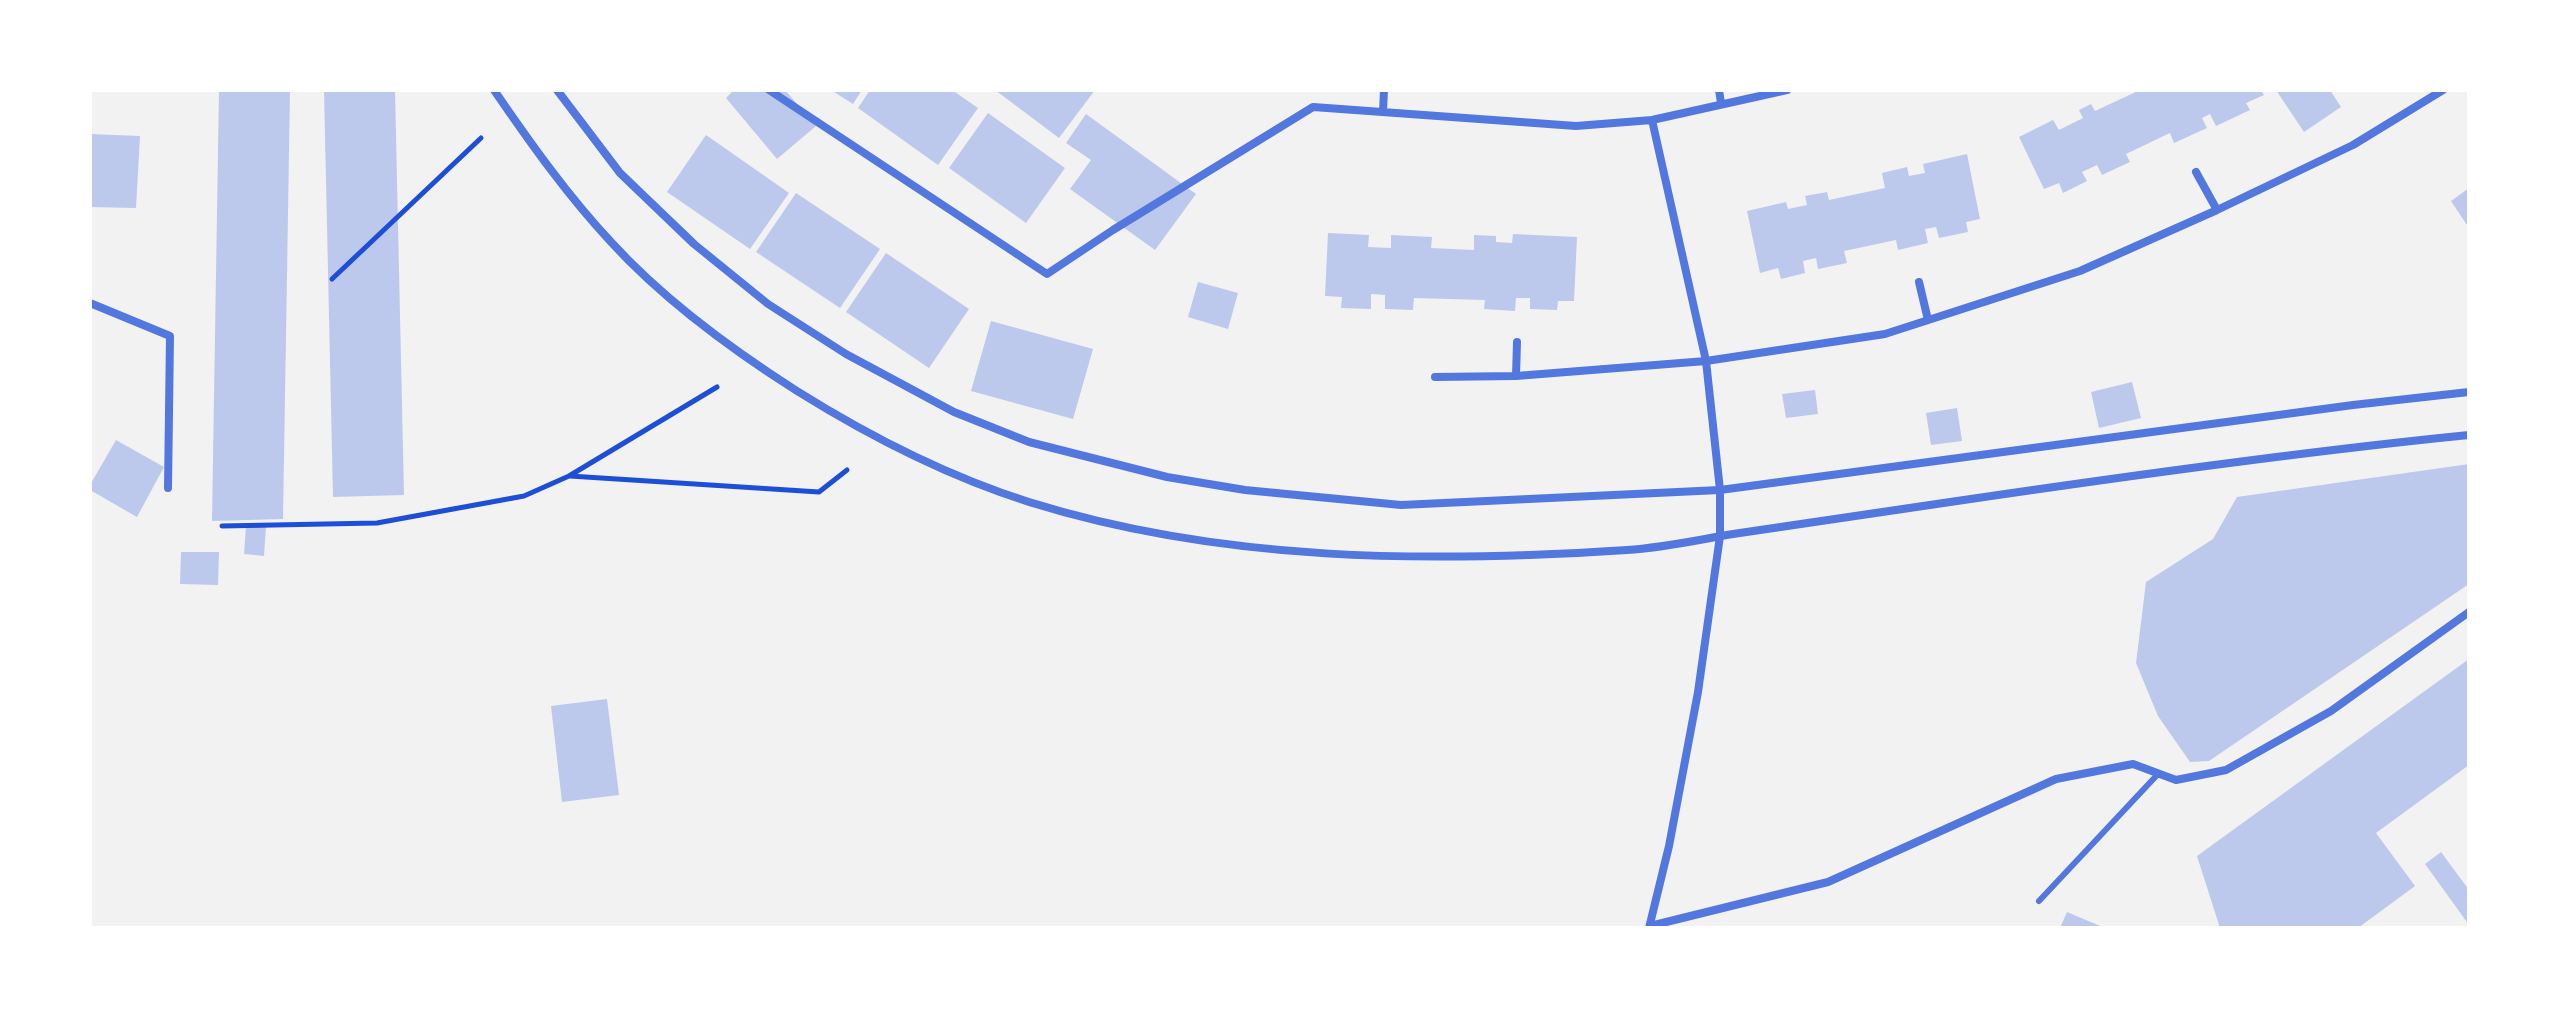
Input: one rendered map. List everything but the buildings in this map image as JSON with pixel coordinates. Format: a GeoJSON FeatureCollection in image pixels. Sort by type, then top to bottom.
{"type":"FeatureCollection","features":[{"type":"Feature","properties":{"kind":"street"},"geometry":{"type":"LineString","coordinates":[[494,90],[547,168],[614,246],[742,356],[841,419],[936,466],[1028,501],[1125,526],[1231,544],[1306,552],[1419,558],[1633,550],[2034,490],[2469,435]]}},
{"type":"Feature","properties":{"kind":"street"},"geometry":{"type":"LineString","coordinates":[[557,90],[620,173],[694,244],[768,304],[846,354],[954,412],[1029,442],[1167,477],[1245,490],[1401,505],[1720,490],[2469,392]]}},
{"type":"Feature","properties":{"kind":"street"},"geometry":{"type":"LineString","coordinates":[[769,90],[1047,274],[1313,107],[1576,126],[1652,120],[1787,90]]}},
{"type":"Feature","properties":{"kind":"street"},"geometry":{"type":"LineString","coordinates":[[1383,112],[1384,90]]}},
{"type":"Feature","properties":{"kind":"street"},"geometry":{"type":"LineString","coordinates":[[1719,90],[1721,103]]}},
{"type":"Feature","properties":{"kind":"street"},"geometry":{"type":"LineString","coordinates":[[1435,377],[1516,376],[1706,361],[1885,334],[2080,271],[2353,145],[2443,90]]}},
{"type":"Feature","properties":{"kind":"street"},"geometry":{"type":"LineString","coordinates":[[1652,120],[1706,361],[1720,490],[1720,536],[1698,692],[1669,846],[1649,927],[1828,882],[2056,779],[2133,764],[2176,780],[2226,770],[2331,711],[2469,612]]}},
{"type":"Feature","properties":{"kind":"street"},"geometry":{"type":"LineString","coordinates":[[2196,172],[2217,210]]}},
{"type":"Feature","properties":{"kind":"street"},"geometry":{"type":"LineString","coordinates":[[1919,282],[1928,320]]}},
{"type":"Feature","properties":{"kind":"street"},"geometry":{"type":"LineString","coordinates":[[90,303],[170,336],[168,488]]}},
{"type":"Feature","properties":{"kind":"street"},"geometry":{"type":"LineString","coordinates":[[1516,376],[1517,342]]}},
{"type":"Feature","properties":{"kind":"lane"},"geometry":{"type":"LineString","coordinates":[[2039,901],[2158,774]]}},
{"type":"Feature","properties":{"kind":"path"},"geometry":{"type":"LineString","coordinates":[[332,279],[481,138]]}},
{"type":"Feature","properties":{"kind":"path"},"geometry":{"type":"LineString","coordinates":[[222,526],[377,523],[524,496],[569,476],[717,387]]}},
{"type":"Feature","properties":{"kind":"path"},"geometry":{"type":"LineString","coordinates":[[569,476],[819,492],[847,470]]}}]}
